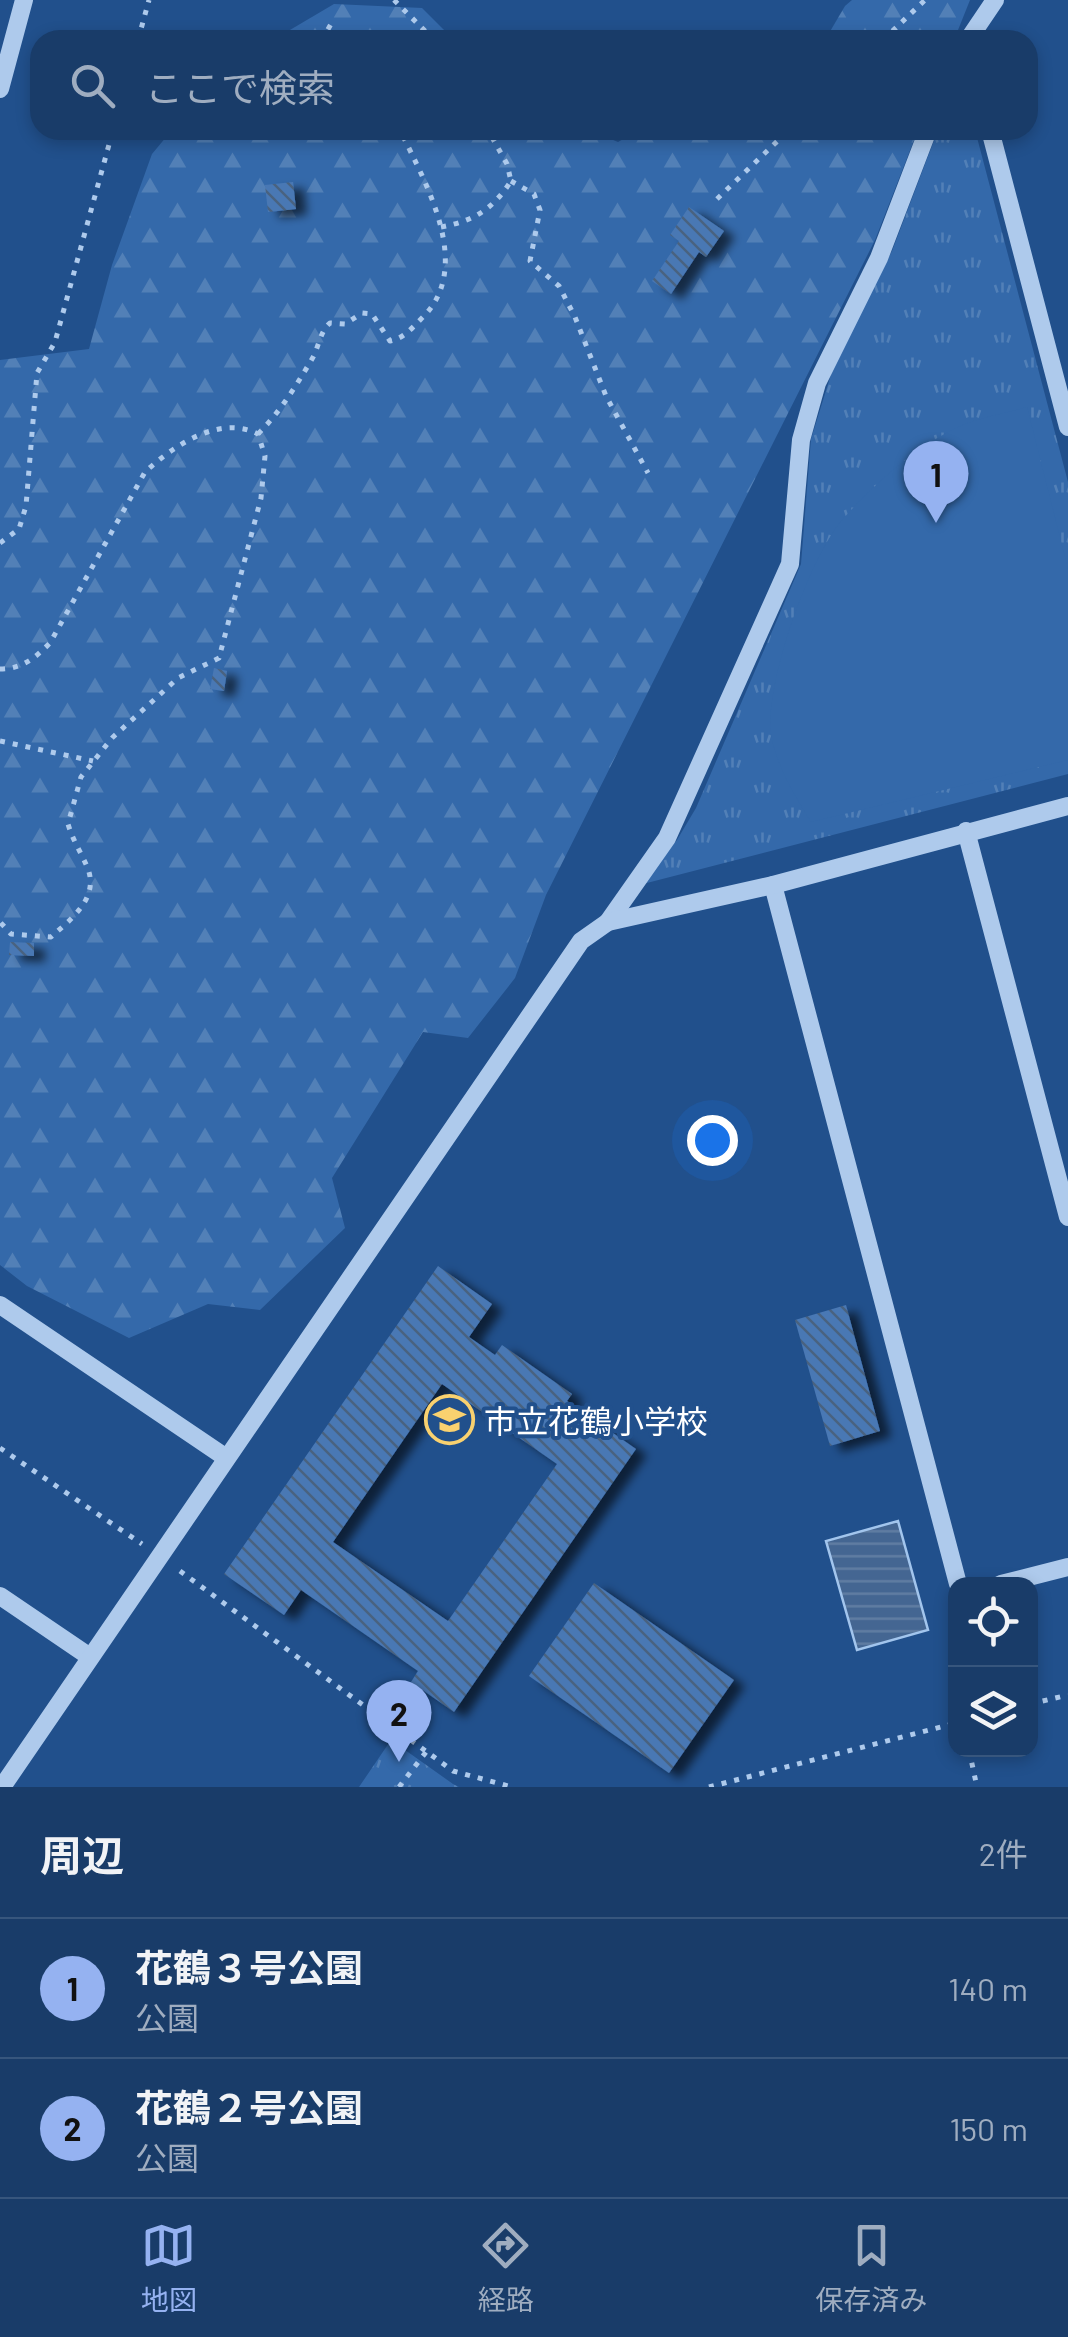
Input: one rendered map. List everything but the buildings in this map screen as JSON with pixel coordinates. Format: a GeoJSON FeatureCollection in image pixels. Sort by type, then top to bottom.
{"type":"FeatureCollection","features":[{"type":"Feature","properties":{"kind":"street"},"geometry":{"type":"LineString","coordinates":[[0,89],[24,0]]}},
{"type":"Feature","properties":{"kind":"street"},"geometry":{"type":"LineString","coordinates":[[975,30],[995,0]]}},
{"type":"Feature","properties":{"kind":"street"},"geometry":{"type":"LineString","coordinates":[[2,1787],[562,966],[581,941],[608,922],[667,838],[790,564],[801,440],[817,384],[879,258],[924,140]]}},
{"type":"Feature","properties":{"kind":"street"},"geometry":{"type":"LineString","coordinates":[[993,140],[1068,426]]}},
{"type":"Feature","properties":{"kind":"street"},"geometry":{"type":"LineString","coordinates":[[608,922],[773,885],[1068,806]]}},
{"type":"Feature","properties":{"kind":"street"},"geometry":{"type":"LineString","coordinates":[[966,832],[1068,1218]]}},
{"type":"Feature","properties":{"kind":"street"},"geometry":{"type":"LineString","coordinates":[[773,885],[956,1577]]}},
{"type":"Feature","properties":{"kind":"street"},"geometry":{"type":"LineString","coordinates":[[0,1305],[226,1458]]}},
{"type":"Feature","properties":{"kind":"street"},"geometry":{"type":"LineString","coordinates":[[1029,1577],[1068,1567]]}},
{"type":"Feature","properties":{"kind":"street"},"geometry":{"type":"LineString","coordinates":[[0,1596],[90,1658]]}},
{"type":"Feature","properties":{"kind":"path"},"geometry":{"type":"LineString","coordinates":[[141,30],[149,0]]}},
{"type":"Feature","properties":{"kind":"path"},"geometry":{"type":"LineString","coordinates":[[394,0],[424,30]]}},
{"type":"Feature","properties":{"kind":"path"},"geometry":{"type":"LineString","coordinates":[[894,30],[925,0]]}},
{"type":"Feature","properties":{"kind":"path"},"geometry":{"type":"LineString","coordinates":[[326,26],[333,30]]}},
{"type":"Feature","properties":{"kind":"path"},"geometry":{"type":"LineString","coordinates":[[0,543],[19,529],[26,506],[37,373],[55,342],[110,140]]}},
{"type":"Feature","properties":{"kind":"path"},"geometry":{"type":"LineString","coordinates":[[258,434],[277,414],[330,323],[345,324],[362,313],[372,314],[390,341],[400,339],[427,314],[444,284],[446,263],[441,228],[404,140]]}},
{"type":"Feature","properties":{"kind":"path"},"geometry":{"type":"LineString","coordinates":[[494,140],[511,180],[534,194],[540,210],[530,260],[559,286],[606,396],[648,473]]}},
{"type":"Feature","properties":{"kind":"path"},"geometry":{"type":"LineString","coordinates":[[717,199],[779,140]]}},
{"type":"Feature","properties":{"kind":"path"},"geometry":{"type":"LineString","coordinates":[[441,228],[470,221],[497,202],[511,180]]}},
{"type":"Feature","properties":{"kind":"path"},"geometry":{"type":"LineString","coordinates":[[0,669],[14,669],[33,660],[50,643],[145,472],[168,450],[220,429],[246,428],[258,434],[265,456],[261,498],[220,658],[178,678],[112,738],[81,777],[68,824],[90,873],[88,898],[77,914],[51,937],[11,934],[0,922]]}},
{"type":"Feature","properties":{"kind":"path"},"geometry":{"type":"LineString","coordinates":[[0,741],[93,761]]}},
{"type":"Feature","properties":{"kind":"path"},"geometry":{"type":"LineString","coordinates":[[0,1448],[159,1556],[453,1771],[512,1787]]}},
{"type":"Feature","properties":{"kind":"path"},"geometry":{"type":"LineString","coordinates":[[1038,1702],[1068,1694]]}},
{"type":"Feature","properties":{"kind":"path"},"geometry":{"type":"LineString","coordinates":[[709,1787],[948,1725]]}},
{"type":"Feature","properties":{"kind":"path"},"geometry":{"type":"LineString","coordinates":[[400,1787],[426,1752]]}},
{"type":"Feature","properties":{"kind":"path"},"geometry":{"type":"LineString","coordinates":[[971,1757],[978,1787]]}},
{"type":"Feature","properties":{"kind":"green space"},"geometry":{"type":"Polygon","coordinates":[[[852,0],[970,0],[958,30],[831,30],[852,0]]]}},
{"type":"Feature","properties":{"kind":"green space"},"geometry":{"type":"Polygon","coordinates":[[[334,4],[422,8],[444,30],[290,30],[334,4]]]}},
{"type":"Feature","properties":{"kind":"green space"},"geometry":{"type":"Polygon","coordinates":[[[164,140],[914,140],[875,240],[546,895],[515,978],[468,1038],[423,1032],[332,1178],[345,1228],[260,1310],[208,1304],[129,1338],[27,1286],[0,1265],[0,360],[89,349],[112,265],[152,154],[164,140]]]}},
{"type":"Feature","properties":{"kind":"green space"},"geometry":{"type":"Polygon","coordinates":[[[934,140],[978,140],[1068,482],[1068,774],[639,885],[677,840],[696,808],[801,564],[811,439],[833,368],[892,251],[934,140]]]}},
{"type":"Feature","properties":{"kind":"green space"},"geometry":{"type":"Polygon","coordinates":[[[1027,407],[1068,569],[1068,760],[811,822],[779,762],[771,718],[781,658],[816,562],[843,519],[905,460],[957,427],[1027,407]]]}},
{"type":"Feature","properties":{"kind":"green space"},"geometry":{"type":"Polygon","coordinates":[[[391,1740],[453,1784],[459,1787],[359,1787],[391,1740]]]}},
{"type":"Feature","properties":{"kind":"shaded area"},"geometry":{"type":"Polygon","coordinates":[[[898,1521],[928,1630],[857,1650],[826,1541],[898,1521]]]}},
{"type":"Feature","properties":{"kind":"place","name":"花鶴３号公園"},"geometry":{"type":"Point","coordinates":[936,523]}},
{"type":"Feature","properties":{"kind":"place","name":"市立花鶴小学校"},"geometry":{"type":"Point","coordinates":[449,1420]}},
{"type":"Feature","properties":{"kind":"place","name":"花鶴２号公園"},"geometry":{"type":"Point","coordinates":[399,1762]}}]}
